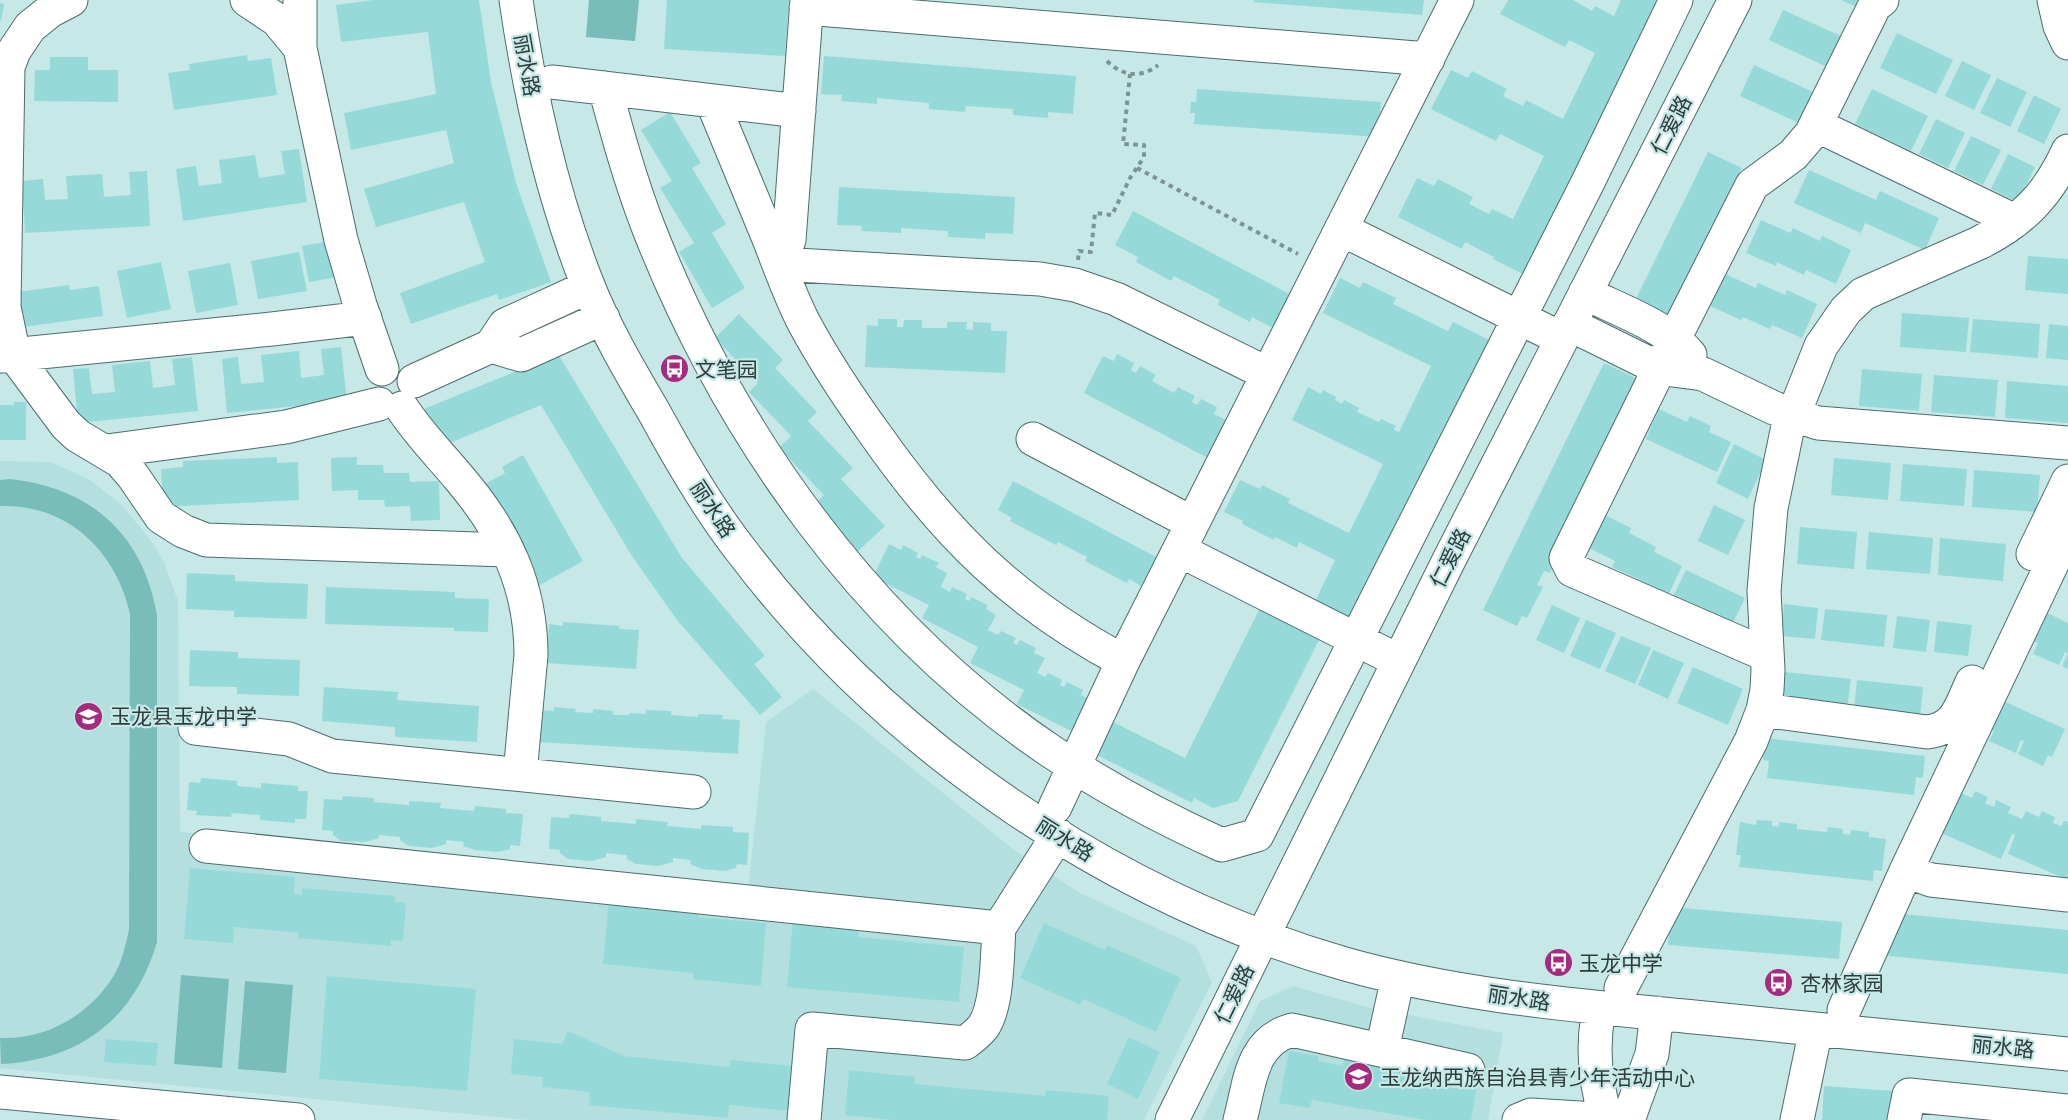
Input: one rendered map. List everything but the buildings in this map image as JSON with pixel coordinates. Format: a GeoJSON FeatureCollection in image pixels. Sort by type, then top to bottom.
{"type":"FeatureCollection","features":[{"type":"Feature","properties":{"kind":"street"},"geometry":{"type":"LineString","coordinates":[[71,0],[39,18],[22,36],[8,67],[3,162],[4,307],[7,355],[66,425],[93,445],[120,460],[161,517],[183,531],[206,540],[507,550]]}},
{"type":"Feature","properties":{"kind":"street"},"geometry":{"type":"LineString","coordinates":[[247,0],[277,20],[300,48]]}},
{"type":"Feature","properties":{"kind":"street"},"geometry":{"type":"LineString","coordinates":[[300,0],[300,48],[331,198],[382,369],[372,382],[374,398],[398,398]]}},
{"type":"Feature","properties":{"kind":"street","name":"丽水路"},"geometry":{"type":"LineString","coordinates":[[516,0],[534,102],[549,164],[588,287],[655,414],[702,493],[741,551],[781,600],[846,669],[915,732],[971,776],[1056,821]]}},
{"type":"Feature","properties":{"kind":"street","name":"丽水路"},"geometry":{"type":"LineString","coordinates":[[538,0],[552,82],[570,159],[609,279],[653,366],[685,422],[759,538],[839,631],[883,674],[1056,821],[1152,889],[1201,912],[1351,942],[1437,963],[1560,982],[1657,1013],[2068,1054]]}},
{"type":"Feature","properties":{"kind":"street"},"geometry":{"type":"LineString","coordinates":[[804,1120],[812,1029],[965,1043],[983,1026],[993,1003],[999,928],[1056,821],[1074,766],[1123,661],[1457,0]]}},
{"type":"Feature","properties":{"kind":"street"},"geometry":{"type":"LineString","coordinates":[[604,88],[629,173],[672,284],[698,338],[727,390],[791,491],[859,579],[929,653],[1007,719],[1074,766],[1133,801],[1222,845],[1257,835],[1520,318],[1676,0]]}},
{"type":"Feature","properties":{"kind":"street","name":"仁爱路"},"geometry":{"type":"LineString","coordinates":[[1172,1120],[1399,661],[1735,0]]}},
{"type":"Feature","properties":{"kind":"street"},"geometry":{"type":"LineString","coordinates":[[1767,655],[1572,570],[1566,558],[1752,184],[1793,155],[1811,134],[1875,6],[1882,0]]}},
{"type":"Feature","properties":{"kind":"street"},"geometry":{"type":"LineString","coordinates":[[2054,0],[2060,26],[2068,43]]}},
{"type":"Feature","properties":{"kind":"street"},"geometry":{"type":"LineString","coordinates":[[779,264],[789,240],[806,4],[1428,59]]}},
{"type":"Feature","properties":{"kind":"street"},"geometry":{"type":"LineString","coordinates":[[552,82],[799,111]]}},
{"type":"Feature","properties":{"kind":"street"},"geometry":{"type":"LineString","coordinates":[[712,101],[804,322],[830,368],[889,453],[949,529],[1007,585],[1039,610],[1123,661]]}},
{"type":"Feature","properties":{"kind":"street"},"geometry":{"type":"LineString","coordinates":[[1816,124],[2015,221]]}},
{"type":"Feature","properties":{"kind":"street"},"geometry":{"type":"LineString","coordinates":[[1606,1120],[1595,1069],[1594,1048],[1610,998],[1742,760],[1763,710],[1767,690],[1764,591],[1766,550],[1778,469],[1787,431],[1821,346],[1832,327],[1863,294],[1997,234],[2015,221],[2046,191],[2068,151]]}},
{"type":"Feature","properties":{"kind":"street"},"geometry":{"type":"LineString","coordinates":[[1341,229],[1520,318],[1646,362],[1667,353]]}},
{"type":"Feature","properties":{"kind":"street"},"geometry":{"type":"LineString","coordinates":[[779,264],[1040,279],[1076,285],[1116,299],[1268,375]]}},
{"type":"Feature","properties":{"kind":"street"},"geometry":{"type":"LineString","coordinates":[[107,451],[286,427],[398,398],[491,345],[505,325],[588,287]]}},
{"type":"Feature","properties":{"kind":"street"},"geometry":{"type":"LineString","coordinates":[[1585,293],[1667,353],[1680,371],[1703,374],[1773,408],[1818,423],[2068,443]]}},
{"type":"Feature","properties":{"kind":"street"},"geometry":{"type":"LineString","coordinates":[[7,355],[365,318]]}},
{"type":"Feature","properties":{"kind":"street"},"geometry":{"type":"LineString","coordinates":[[491,345],[521,355],[603,318]]}},
{"type":"Feature","properties":{"kind":"street"},"geometry":{"type":"LineString","coordinates":[[398,398],[412,424],[480,504],[507,550],[519,576],[526,598],[531,636],[520,774]]}},
{"type":"Feature","properties":{"kind":"street"},"geometry":{"type":"LineString","coordinates":[[1033,439],[1186,536],[1356,639],[1399,661]]}},
{"type":"Feature","properties":{"kind":"street"},"geometry":{"type":"LineString","coordinates":[[1763,710],[1927,732],[1945,728],[1955,718],[2068,481]]}},
{"type":"Feature","properties":{"kind":"street"},"geometry":{"type":"LineString","coordinates":[[1844,1010],[1906,871],[2056,585],[2068,530]]}},
{"type":"Feature","properties":{"kind":"street"},"geometry":{"type":"LineString","coordinates":[[195,728],[289,739],[332,756],[694,792]]}},
{"type":"Feature","properties":{"kind":"street"},"geometry":{"type":"LineString","coordinates":[[206,846],[999,928]]}},
{"type":"Feature","properties":{"kind":"street"},"geometry":{"type":"LineString","coordinates":[[1906,871],[1931,880],[2068,895]]}},
{"type":"Feature","properties":{"kind":"street","name":"丽水路"},"geometry":{"type":"LineString","coordinates":[[1268,927],[1345,964],[1432,984],[1558,1004],[1610,998],[1844,1010],[2068,1032]]}},
{"type":"Feature","properties":{"kind":"street"},"geometry":{"type":"LineString","coordinates":[[1382,1050],[1398,977]]}},
{"type":"Feature","properties":{"kind":"street"},"geometry":{"type":"LineString","coordinates":[[1628,1120],[1652,1054],[1657,1013]]}},
{"type":"Feature","properties":{"kind":"street"},"geometry":{"type":"LineString","coordinates":[[1797,1120],[1816,1029]]}},
{"type":"Feature","properties":{"kind":"street"},"geometry":{"type":"LineString","coordinates":[[1240,1120],[1256,1058],[1271,1039],[1292,1030],[1468,1070]]}},
{"type":"Feature","properties":{"kind":"street"},"geometry":{"type":"LineString","coordinates":[[0,1092],[298,1120]]}},
{"type":"Feature","properties":{"kind":"street"},"geometry":{"type":"LineString","coordinates":[[1904,1120],[1909,1095],[2068,1110]]}},
{"type":"Feature","properties":{"kind":"street"},"geometry":{"type":"LineString","coordinates":[[1519,1120],[1531,1115],[1612,1120]]}},
{"type":"Feature","properties":{"kind":"path"},"geometry":{"type":"LineString","coordinates":[[1076,285],[1079,251],[1091,252],[1095,213],[1112,215],[1130,178],[1144,157],[1144,146],[1123,144],[1130,74]]}},
{"type":"Feature","properties":{"kind":"path"},"geometry":{"type":"LineString","coordinates":[[1137,168],[1322,267]]}},
{"type":"Feature","properties":{"kind":"shaded area"},"geometry":{"type":"Polygon","coordinates":[[[589,0],[639,0],[635,41],[586,37],[589,0]]]}},
{"type":"Feature","properties":{"kind":"shaded area","name":"玉龙县玉龙中学"},"geometry":{"type":"Polygon","coordinates":[[[0,461],[51,462],[90,480],[123,506],[163,560],[178,601],[180,832],[748,890],[766,722],[813,689],[1013,849],[1080,893],[1196,946],[1212,982],[1144,1120],[528,1120],[0,1068],[0,461]]]}},
{"type":"Feature","properties":{"kind":"shaded area"},"geometry":{"type":"Polygon","coordinates":[[[10,479],[39,484],[65,493],[88,505],[109,520],[126,539],[140,561],[150,586],[157,615],[157,942],[135,993],[101,1030],[80,1044],[56,1054],[30,1061],[1,1064],[0,1038],[36,1034],[52,1028],[68,1020],[96,999],[117,970],[129,930],[130,614],[113,570],[101,552],[85,536],[67,523],[47,513],[25,507],[0,506],[0,480],[10,479]]]}},
{"type":"Feature","properties":{"kind":"shaded area"},"geometry":{"type":"Polygon","coordinates":[[[181,975],[229,979],[222,1068],[174,1064],[181,975]]]}},
{"type":"Feature","properties":{"kind":"shaded area"},"geometry":{"type":"Polygon","coordinates":[[[245,981],[293,985],[286,1073],[238,1069],[245,981]]]}},
{"type":"Feature","properties":{"kind":"shaded area","name":"玉龙纳西族自治县青少年活动中心"},"geometry":{"type":"Polygon","coordinates":[[[1293,986],[1367,1007],[1503,1033],[1488,1120],[1202,1120],[1260,1001],[1293,986]]]}},
{"type":"Feature","properties":{"kind":"place","name":"文笔园"},"geometry":{"type":"Point","coordinates":[674,369]}},
{"type":"Feature","properties":{"kind":"place","name":"玉龙县玉龙中学"},"geometry":{"type":"Point","coordinates":[89,716]}},
{"type":"Feature","properties":{"kind":"place","name":"玉龙中学"},"geometry":{"type":"Point","coordinates":[1558,963]}},
{"type":"Feature","properties":{"kind":"place","name":"杏林家园"},"geometry":{"type":"Point","coordinates":[1779,983]}},
{"type":"Feature","properties":{"kind":"place","name":"玉龙纳西族自治县青少年活动中心"},"geometry":{"type":"Point","coordinates":[1359,1077]}}]}
